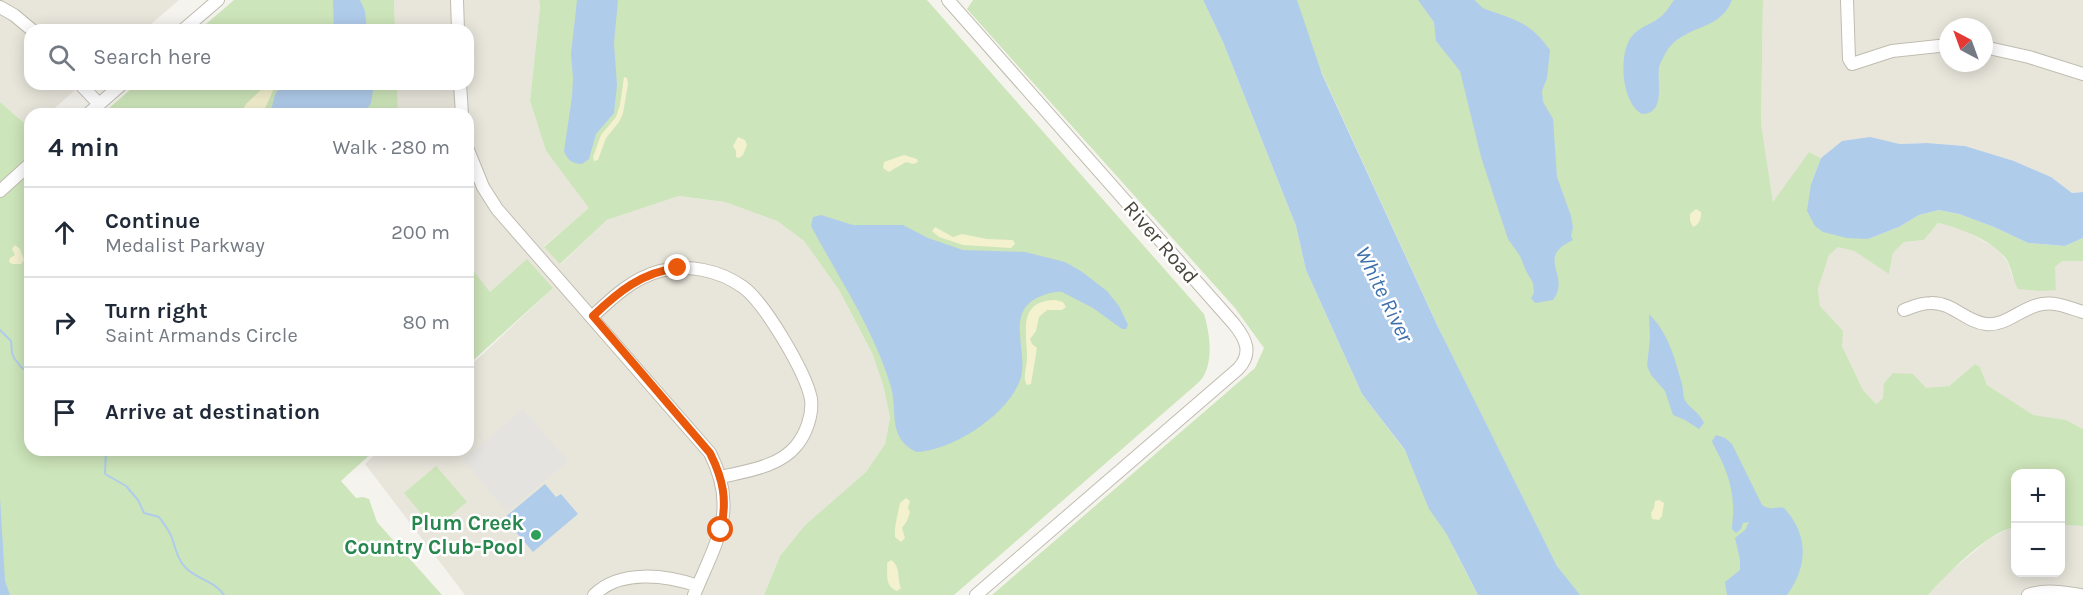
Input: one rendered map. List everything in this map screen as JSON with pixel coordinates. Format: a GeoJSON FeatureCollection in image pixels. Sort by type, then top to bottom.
{"type":"FeatureCollection","features":[{"type":"Feature","properties":{"kind":"street"},"geometry":{"type":"LineString","coordinates":[[190,24],[218,0]]}},
{"type":"Feature","properties":{"kind":"street"},"geometry":{"type":"LineString","coordinates":[[457,0],[458,24]]}},
{"type":"Feature","properties":{"kind":"street","name":"River Road"},"geometry":{"type":"LineString","coordinates":[[948,0],[1234,324],[1246,342],[1247,354],[1241,366],[976,595]]}},
{"type":"Feature","properties":{"kind":"street"},"geometry":{"type":"LineString","coordinates":[[1847,0],[1849,59],[1852,64],[1892,51],[1939,46]]}},
{"type":"Feature","properties":{"kind":"street"},"geometry":{"type":"LineString","coordinates":[[0,7],[25,24]]}},
{"type":"Feature","properties":{"kind":"street"},"geometry":{"type":"LineString","coordinates":[[1993,49],[2029,57],[2083,74]]}},
{"type":"Feature","properties":{"kind":"street"},"geometry":{"type":"LineString","coordinates":[[86,90],[99,104]]}},
{"type":"Feature","properties":{"kind":"street"},"geometry":{"type":"LineString","coordinates":[[95,108],[115,90]]}},
{"type":"Feature","properties":{"kind":"street"},"geometry":{"type":"LineString","coordinates":[[460,90],[462,108]]}},
{"type":"Feature","properties":{"kind":"street"},"geometry":{"type":"LineString","coordinates":[[474,164],[483,186],[497,209],[703,443],[721,477],[724,505],[721,530],[696,591],[664,577],[634,578],[612,583],[601,588],[594,595]]}},
{"type":"Feature","properties":{"kind":"street"},"geometry":{"type":"LineString","coordinates":[[0,191],[24,169]]}},
{"type":"Feature","properties":{"kind":"street"},"geometry":{"type":"LineString","coordinates":[[593,316],[642,277],[678,268],[700,269],[723,276],[748,291],[762,304],[807,387],[811,400],[811,414],[801,440],[783,457],[766,465],[721,477]]}},
{"type":"Feature","properties":{"kind":"street"},"geometry":{"type":"LineString","coordinates":[[1904,310],[1921,305],[1941,304],[1970,319],[1992,324],[2006,321],[2029,308],[2043,304],[2058,304],[2083,312]]}},
{"type":"Feature","properties":{"kind":"street"},"geometry":{"type":"LineString","coordinates":[[2028,595],[2056,591],[2080,595]]}},
{"type":"Feature","properties":{"kind":"shaded area"},"geometry":{"type":"Polygon","coordinates":[[[0,0],[179,0],[151,24],[24,24],[24,90],[75,90],[55,108],[24,108],[24,123],[0,102],[0,0]]]}},
{"type":"Feature","properties":{"kind":"shaded area"},"geometry":{"type":"Polygon","coordinates":[[[394,0],[539,0],[530,101],[546,151],[590,208],[544,246],[561,264],[607,220],[679,196],[725,202],[777,221],[804,241],[839,290],[872,353],[883,385],[890,417],[885,444],[866,472],[805,525],[780,556],[764,595],[465,595],[365,464],[374,456],[474,456],[474,362],[553,288],[490,293],[474,272],[474,108],[398,108],[397,90],[474,90],[474,24],[395,24],[394,0]]]}},
{"type":"Feature","properties":{"kind":"shaded area"},"geometry":{"type":"Polygon","coordinates":[[[1763,0],[2083,0],[2083,192],[2072,193],[2051,177],[2014,161],[1965,146],[1842,141],[1821,158],[1809,152],[1773,203],[1761,123],[1763,0]]]}},
{"type":"Feature","properties":{"kind":"shaded area"},"geometry":{"type":"Polygon","coordinates":[[[1938,223],[1956,226],[1998,249],[2008,263],[2013,279],[2056,289],[2054,267],[2061,261],[2083,261],[2083,429],[2066,420],[2033,416],[1987,385],[1980,367],[1975,364],[1949,386],[1925,389],[1913,374],[1876,404],[1863,390],[1842,346],[1842,331],[1820,306],[1818,289],[1829,255],[1838,246],[1854,251],[1889,273],[1893,253],[1904,242],[1924,240],[1938,223]]]}},
{"type":"Feature","properties":{"kind":"shaded area"},"geometry":{"type":"Polygon","coordinates":[[[523,409],[568,461],[507,512],[463,460],[468,456],[474,456],[474,451],[523,409]]]}},
{"type":"Feature","properties":{"kind":"shaded area"},"geometry":{"type":"Polygon","coordinates":[[[2065,525],[2083,526],[2083,595],[1928,595],[1945,576],[1988,540],[2011,527],[2011,577],[2065,577],[2065,525]]]}},
{"type":"Feature","properties":{"kind":"green space"},"geometry":{"type":"Polygon","coordinates":[[[234,0],[394,0],[395,24],[206,24],[234,0]]]}},
{"type":"Feature","properties":{"kind":"green space"},"geometry":{"type":"Polygon","coordinates":[[[539,0],[927,0],[1204,314],[1210,350],[1203,376],[1198,383],[954,595],[764,595],[780,556],[805,525],[866,472],[885,444],[890,417],[883,385],[872,353],[839,290],[804,241],[777,221],[725,202],[679,196],[607,220],[560,264],[544,247],[589,208],[546,151],[530,101],[539,0]]]}},
{"type":"Feature","properties":{"kind":"green space"},"geometry":{"type":"Polygon","coordinates":[[[973,0],[1203,0],[1223,42],[1296,226],[1306,270],[1362,394],[1416,465],[1455,551],[1478,595],[992,595],[1255,368],[1264,348],[1235,308],[967,9],[973,0]]]}},
{"type":"Feature","properties":{"kind":"green space"},"geometry":{"type":"Polygon","coordinates":[[[1294,0],[1763,0],[1761,123],[1773,202],[1809,152],[1821,158],[1811,184],[1868,239],[1899,227],[1919,215],[1939,210],[1959,214],[2028,243],[2065,246],[2083,238],[2083,261],[2062,261],[2055,267],[2056,290],[2018,289],[2008,262],[1996,248],[1967,232],[1938,223],[1924,240],[1904,242],[1893,253],[1889,274],[1854,251],[1838,247],[1829,255],[1818,289],[1820,306],[1843,331],[1842,346],[1863,390],[1876,404],[1883,398],[1884,383],[1893,373],[1913,374],[1926,388],[1949,386],[1975,364],[1980,367],[1987,385],[2033,415],[2066,420],[2083,429],[2083,526],[2065,525],[2065,469],[2011,469],[2011,528],[1993,536],[1981,545],[1928,595],[1579,595],[1557,566],[1445,342],[1316,60],[1294,0]]]}},
{"type":"Feature","properties":{"kind":"green space"},"geometry":{"type":"Polygon","coordinates":[[[130,90],[397,90],[398,108],[109,108],[130,90]]]}},
{"type":"Feature","properties":{"kind":"green space"},"geometry":{"type":"Polygon","coordinates":[[[0,102],[24,123],[24,456],[368,456],[341,481],[356,498],[369,499],[377,522],[442,595],[0,595],[0,102]]]}},
{"type":"Feature","properties":{"kind":"green space"},"geometry":{"type":"Polygon","coordinates":[[[527,259],[553,288],[474,360],[474,272],[490,292],[527,259]]]}},
{"type":"Feature","properties":{"kind":"green space"},"geometry":{"type":"Polygon","coordinates":[[[436,466],[467,502],[434,529],[404,493],[436,466]]]}},
{"type":"Feature","properties":{"kind":"sand"},"geometry":{"type":"Polygon","coordinates":[[[624,77],[627,78],[628,84],[623,113],[606,138],[598,160],[594,161],[593,157],[601,135],[616,117],[624,77]]]}},
{"type":"Feature","properties":{"kind":"sand"},"geometry":{"type":"Polygon","coordinates":[[[261,90],[273,90],[265,108],[244,108],[261,90]]]}},
{"type":"Feature","properties":{"kind":"sand"},"geometry":{"type":"Polygon","coordinates":[[[738,137],[745,140],[747,145],[743,155],[739,158],[736,157],[733,146],[738,137]]]}},
{"type":"Feature","properties":{"kind":"sand"},"geometry":{"type":"Polygon","coordinates":[[[904,155],[917,159],[918,162],[913,164],[906,162],[889,172],[883,168],[884,162],[904,155]]]}},
{"type":"Feature","properties":{"kind":"sand"},"geometry":{"type":"Polygon","coordinates":[[[1696,209],[1701,212],[1701,216],[1693,227],[1690,214],[1696,209]]]}},
{"type":"Feature","properties":{"kind":"sand"},"geometry":{"type":"Polygon","coordinates":[[[935,227],[953,237],[962,234],[987,239],[1013,240],[1015,244],[1011,248],[963,245],[939,237],[932,231],[935,227]]]}},
{"type":"Feature","properties":{"kind":"sand"},"geometry":{"type":"Polygon","coordinates":[[[15,245],[20,249],[24,260],[21,264],[9,262],[10,258],[15,255],[12,249],[15,245]]]}},
{"type":"Feature","properties":{"kind":"sand"},"geometry":{"type":"Polygon","coordinates":[[[1055,300],[1063,302],[1066,307],[1062,310],[1047,310],[1039,317],[1036,331],[1030,339],[1037,348],[1031,384],[1027,385],[1025,376],[1026,328],[1029,312],[1043,302],[1055,300]]]}},
{"type":"Feature","properties":{"kind":"sand"},"geometry":{"type":"Polygon","coordinates":[[[906,498],[910,501],[908,508],[910,512],[902,528],[905,538],[901,542],[895,537],[895,529],[900,503],[906,498]]]}},
{"type":"Feature","properties":{"kind":"sand"},"geometry":{"type":"Polygon","coordinates":[[[1659,500],[1664,503],[1662,516],[1659,520],[1652,519],[1651,513],[1655,501],[1659,500]]]}},
{"type":"Feature","properties":{"kind":"sand"},"geometry":{"type":"Polygon","coordinates":[[[891,560],[898,569],[901,588],[897,591],[890,586],[888,579],[887,563],[891,560]]]}},
{"type":"Feature","properties":{"kind":"water"},"geometry":{"type":"Polygon","coordinates":[[[333,0],[360,0],[365,11],[366,24],[334,24],[333,0]]]}},
{"type":"Feature","properties":{"kind":"water"},"geometry":{"type":"Polygon","coordinates":[[[577,0],[618,0],[614,43],[617,85],[614,113],[596,134],[589,159],[582,164],[571,161],[564,151],[572,97],[571,54],[577,0]]]}},
{"type":"Feature","properties":{"kind":"water","name":"White River"},"geometry":{"type":"Polygon","coordinates":[[[1203,0],[1297,0],[1322,74],[1438,327],[1557,566],[1580,595],[1478,595],[1446,533],[1429,509],[1405,450],[1362,394],[1306,270],[1296,226],[1223,42],[1203,0]]]}},
{"type":"Feature","properties":{"kind":"water"},"geometry":{"type":"Polygon","coordinates":[[[1418,0],[1474,0],[1485,9],[1528,27],[1550,50],[1547,78],[1542,91],[1543,102],[1553,119],[1557,177],[1573,227],[1571,236],[1573,240],[1556,253],[1559,283],[1553,300],[1535,303],[1531,298],[1534,293],[1533,283],[1520,256],[1508,239],[1481,157],[1460,71],[1436,41],[1434,22],[1418,0]]]}},
{"type":"Feature","properties":{"kind":"water"},"geometry":{"type":"Polygon","coordinates":[[[1674,0],[1732,0],[1719,18],[1672,44],[1659,67],[1657,103],[1650,113],[1642,114],[1635,108],[1626,89],[1623,65],[1625,54],[1632,36],[1661,16],[1674,0]]]}},
{"type":"Feature","properties":{"kind":"water"},"geometry":{"type":"Polygon","coordinates":[[[278,90],[373,90],[368,108],[272,108],[278,90]]]}},
{"type":"Feature","properties":{"kind":"water"},"geometry":{"type":"Polygon","coordinates":[[[1870,137],[1900,144],[1927,143],[1965,146],[2014,161],[2051,177],[2072,193],[2083,192],[2083,238],[2065,246],[2028,243],[1959,214],[1939,210],[1919,215],[1899,227],[1868,239],[1847,238],[1823,232],[1815,226],[1807,211],[1811,184],[1821,158],[1842,141],[1870,137]]]}},
{"type":"Feature","properties":{"kind":"water"},"geometry":{"type":"Polygon","coordinates":[[[821,215],[853,225],[903,225],[928,238],[963,250],[1025,252],[1065,262],[1107,291],[1119,306],[1128,325],[1126,329],[1122,329],[1093,308],[1062,292],[1053,292],[1039,297],[1023,312],[1020,322],[1021,377],[1006,404],[979,428],[963,437],[947,445],[916,452],[907,446],[897,432],[893,397],[884,366],[855,305],[811,226],[813,217],[821,215]]]}},
{"type":"Feature","properties":{"kind":"water"},"geometry":{"type":"Polygon","coordinates":[[[1649,314],[1656,321],[1670,346],[1684,398],[1704,423],[1699,429],[1673,415],[1665,391],[1651,375],[1647,366],[1650,338],[1649,314]]]}},
{"type":"Feature","properties":{"kind":"water"},"geometry":{"type":"Polygon","coordinates":[[[1716,435],[1732,444],[1762,505],[1769,508],[1784,508],[1798,529],[1803,551],[1802,562],[1794,584],[1787,595],[1727,595],[1725,582],[1740,570],[1735,538],[1745,530],[1749,522],[1743,523],[1741,529],[1736,533],[1732,529],[1731,489],[1724,466],[1712,441],[1716,435]]]}},
{"type":"Feature","properties":{"kind":"water","name":"Plum Creek Country Club-Pool"},"geometry":{"type":"Polygon","coordinates":[[[545,484],[556,497],[561,494],[578,514],[533,552],[504,518],[545,484]]]}},
{"type":"Feature","properties":{"kind":"water"},"geometry":{"type":"Polygon","coordinates":[[[0,497],[5,581],[10,595],[0,595],[0,497]]]}},
{"type":"Feature","properties":{"kind":"waterway"},"geometry":{"type":"LineString","coordinates":[[0,330],[11,341],[14,358],[24,369]]}},
{"type":"Feature","properties":{"kind":"waterway"},"geometry":{"type":"LineString","coordinates":[[106,456],[105,474],[126,486],[138,500],[144,513],[159,517],[169,532],[183,565],[224,595]]}},
{"type":"Feature","properties":{"kind":"place","name":"Plum Creek Country Club-Pool"},"geometry":{"type":"Point","coordinates":[536,535]}},
{"type":"Feature","properties":{"kind":"route"},"geometry":{"type":"LineString","coordinates":[[678,268],[642,277],[593,316],[710,453],[724,489],[721,530]]}}]}
